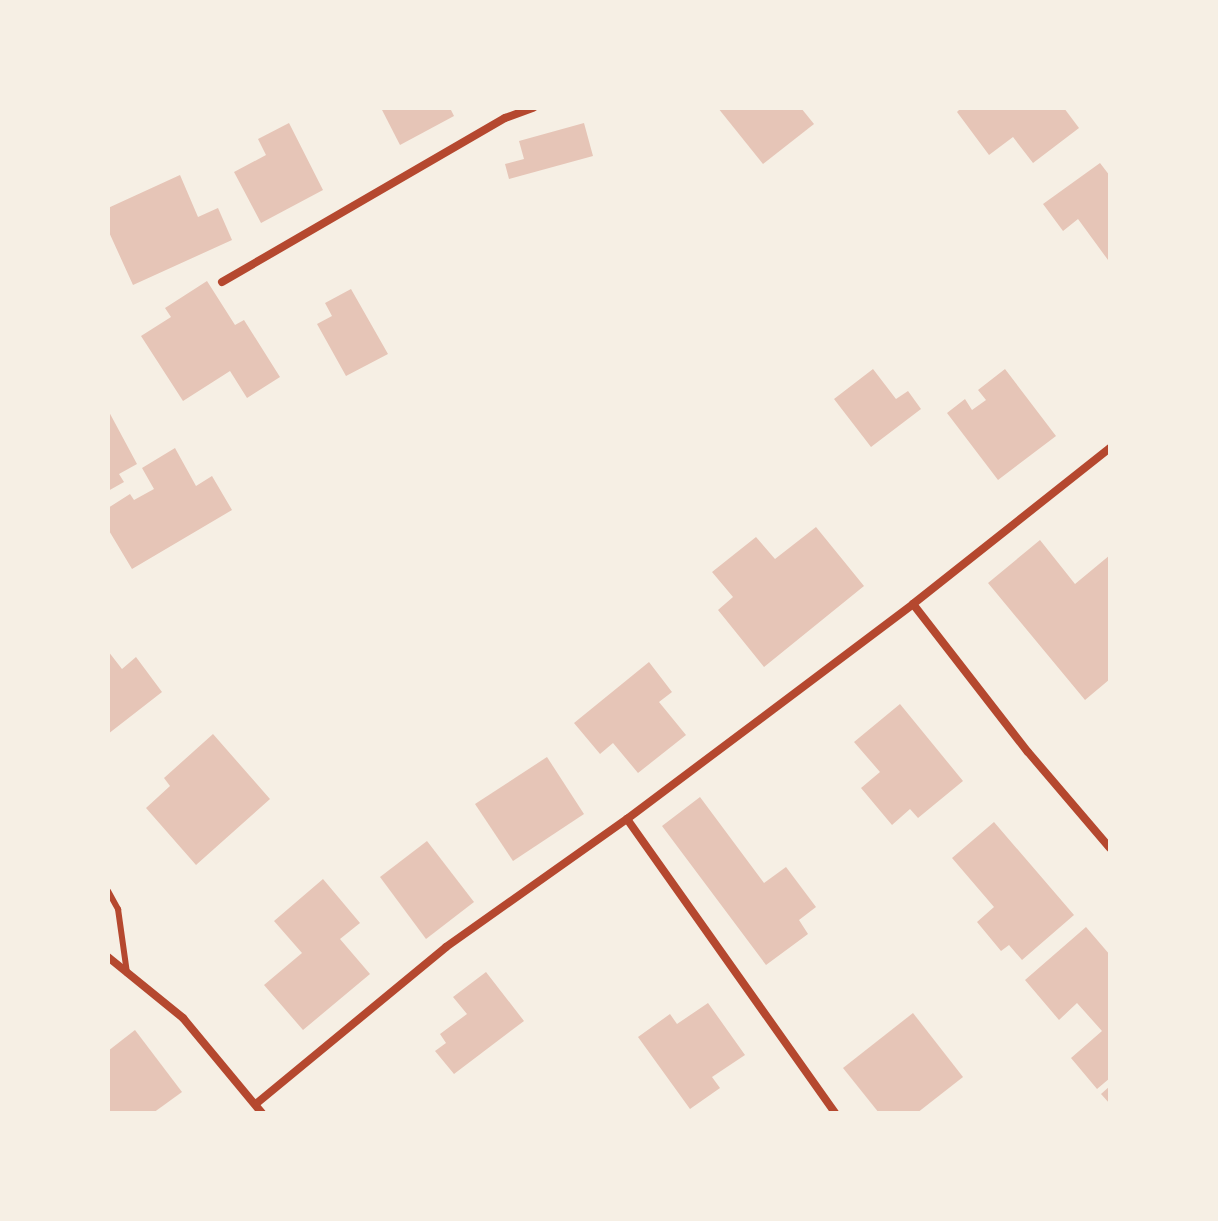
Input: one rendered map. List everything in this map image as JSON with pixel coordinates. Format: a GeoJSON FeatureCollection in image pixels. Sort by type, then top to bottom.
{"type":"FeatureCollection","features":[{"type":"Feature","properties":{"kind":"street"},"geometry":{"type":"LineString","coordinates":[[222,282],[505,118],[533,108]]}},
{"type":"Feature","properties":{"kind":"street"},"geometry":{"type":"LineString","coordinates":[[257,1103],[446,947],[627,819],[913,604],[1110,448]]}},
{"type":"Feature","properties":{"kind":"street"},"geometry":{"type":"LineString","coordinates":[[913,604],[1028,752],[1110,848]]}},
{"type":"Feature","properties":{"kind":"street"},"geometry":{"type":"LineString","coordinates":[[627,819],[835,1113]]}},
{"type":"Feature","properties":{"kind":"street"},"geometry":{"type":"LineString","coordinates":[[108,957],[183,1018],[257,1103],[262,1113]]}},
{"type":"Feature","properties":{"kind":"lane"},"geometry":{"type":"LineString","coordinates":[[108,891],[118,909],[127,973]]}},
{"type":"Feature","properties":{"kind":"building"},"geometry":{"type":"Polygon","coordinates":[[[381,108],[450,108],[454,116],[400,145],[381,108]]]}},
{"type":"Feature","properties":{"kind":"building"},"geometry":{"type":"Polygon","coordinates":[[[718,108],[801,108],[814,124],[763,164],[718,108]]]}},
{"type":"Feature","properties":{"kind":"building"},"geometry":{"type":"Polygon","coordinates":[[[961,108],[1064,108],[1079,128],[1033,163],[1013,137],[989,155],[957,112],[961,108]]]}},
{"type":"Feature","properties":{"kind":"building"},"geometry":{"type":"Polygon","coordinates":[[[289,123],[323,190],[261,223],[234,172],[266,155],[258,139],[289,123]]]}},
{"type":"Feature","properties":{"kind":"building"},"geometry":{"type":"Polygon","coordinates":[[[584,123],[593,156],[509,179],[505,164],[524,159],[519,141],[584,123]]]}},
{"type":"Feature","properties":{"kind":"building"},"geometry":{"type":"Polygon","coordinates":[[[1100,163],[1110,176],[1108,260],[1078,219],[1063,231],[1043,204],[1100,163]]]}},
{"type":"Feature","properties":{"kind":"building"},"geometry":{"type":"Polygon","coordinates":[[[180,175],[198,217],[218,208],[232,240],[133,285],[108,230],[108,208],[180,175]]]}},
{"type":"Feature","properties":{"kind":"building"},"geometry":{"type":"Polygon","coordinates":[[[207,281],[235,325],[244,320],[280,377],[247,398],[230,371],[183,401],[141,336],[171,317],[165,308],[207,281]]]}},
{"type":"Feature","properties":{"kind":"building"},"geometry":{"type":"Polygon","coordinates":[[[351,289],[388,354],[346,376],[317,324],[332,316],[325,303],[351,289]]]}},
{"type":"Feature","properties":{"kind":"building"},"geometry":{"type":"Polygon","coordinates":[[[873,369],[896,399],[908,391],[921,409],[871,447],[834,399],[873,369]]]}},
{"type":"Feature","properties":{"kind":"building"},"geometry":{"type":"Polygon","coordinates":[[[1005,369],[1056,436],[998,480],[947,413],[965,399],[972,410],[986,400],[978,390],[1005,369]]]}},
{"type":"Feature","properties":{"kind":"building"},"geometry":{"type":"Polygon","coordinates":[[[108,410],[137,464],[119,474],[124,482],[108,491],[108,410]]]}},
{"type":"Feature","properties":{"kind":"building"},"geometry":{"type":"Polygon","coordinates":[[[175,448],[196,486],[212,476],[232,510],[132,569],[108,529],[108,508],[130,494],[134,500],[154,489],[142,468],[175,448]]]}},
{"type":"Feature","properties":{"kind":"building"},"geometry":{"type":"Polygon","coordinates":[[[816,527],[864,586],[764,667],[718,610],[733,597],[712,572],[756,537],[775,559],[816,527]]]}},
{"type":"Feature","properties":{"kind":"building"},"geometry":{"type":"Polygon","coordinates":[[[1040,540],[1075,584],[1110,555],[1110,679],[1085,700],[988,583],[1040,540]]]}},
{"type":"Feature","properties":{"kind":"building"},"geometry":{"type":"Polygon","coordinates":[[[108,651],[122,669],[136,657],[162,692],[108,734],[108,651]]]}},
{"type":"Feature","properties":{"kind":"building"},"geometry":{"type":"Polygon","coordinates":[[[649,662],[672,692],[659,702],[686,735],[638,773],[613,743],[600,754],[574,723],[649,662]]]}},
{"type":"Feature","properties":{"kind":"building"},"geometry":{"type":"Polygon","coordinates":[[[900,704],[963,781],[918,818],[910,809],[892,825],[861,788],[880,772],[854,742],[900,704]]]}},
{"type":"Feature","properties":{"kind":"building"},"geometry":{"type":"Polygon","coordinates":[[[213,734],[270,799],[196,865],[146,808],[170,786],[164,778],[213,734]]]}},
{"type":"Feature","properties":{"kind":"building"},"geometry":{"type":"Polygon","coordinates":[[[547,757],[584,814],[513,861],[475,804],[547,757]]]}},
{"type":"Feature","properties":{"kind":"building"},"geometry":{"type":"Polygon","coordinates":[[[700,797],[764,883],[786,867],[816,907],[799,920],[808,934],[766,965],[662,826],[700,797]]]}},
{"type":"Feature","properties":{"kind":"building"},"geometry":{"type":"Polygon","coordinates":[[[994,822],[1074,915],[1022,960],[1009,945],[1001,951],[977,922],[994,907],[952,858],[994,822]]]}},
{"type":"Feature","properties":{"kind":"building"},"geometry":{"type":"Polygon","coordinates":[[[427,841],[474,902],[426,939],[380,877],[427,841]]]}},
{"type":"Feature","properties":{"kind":"building"},"geometry":{"type":"Polygon","coordinates":[[[323,879],[360,923],[340,939],[370,974],[303,1030],[264,985],[302,953],[274,921],[323,879]]]}},
{"type":"Feature","properties":{"kind":"building"},"geometry":{"type":"Polygon","coordinates":[[[1086,927],[1110,955],[1110,1078],[1097,1089],[1071,1058],[1102,1031],[1077,1003],[1059,1020],[1025,980],[1086,927]]]}},
{"type":"Feature","properties":{"kind":"building"},"geometry":{"type":"Polygon","coordinates":[[[486,972],[524,1021],[454,1074],[435,1051],[446,1043],[440,1034],[467,1014],[453,997],[486,972]]]}},
{"type":"Feature","properties":{"kind":"building"},"geometry":{"type":"Polygon","coordinates":[[[708,1003],[745,1055],[712,1077],[720,1088],[690,1109],[638,1037],[670,1014],[677,1024],[708,1003]]]}},
{"type":"Feature","properties":{"kind":"building"},"geometry":{"type":"Polygon","coordinates":[[[913,1013],[963,1077],[917,1113],[879,1113],[843,1068],[913,1013]]]}},
{"type":"Feature","properties":{"kind":"building"},"geometry":{"type":"Polygon","coordinates":[[[135,1030],[182,1092],[153,1113],[108,1113],[108,1051],[135,1030]]]}},
{"type":"Feature","properties":{"kind":"building"},"geometry":{"type":"Polygon","coordinates":[[[1110,1086],[1110,1104],[1101,1094],[1110,1086]]]}}]}
